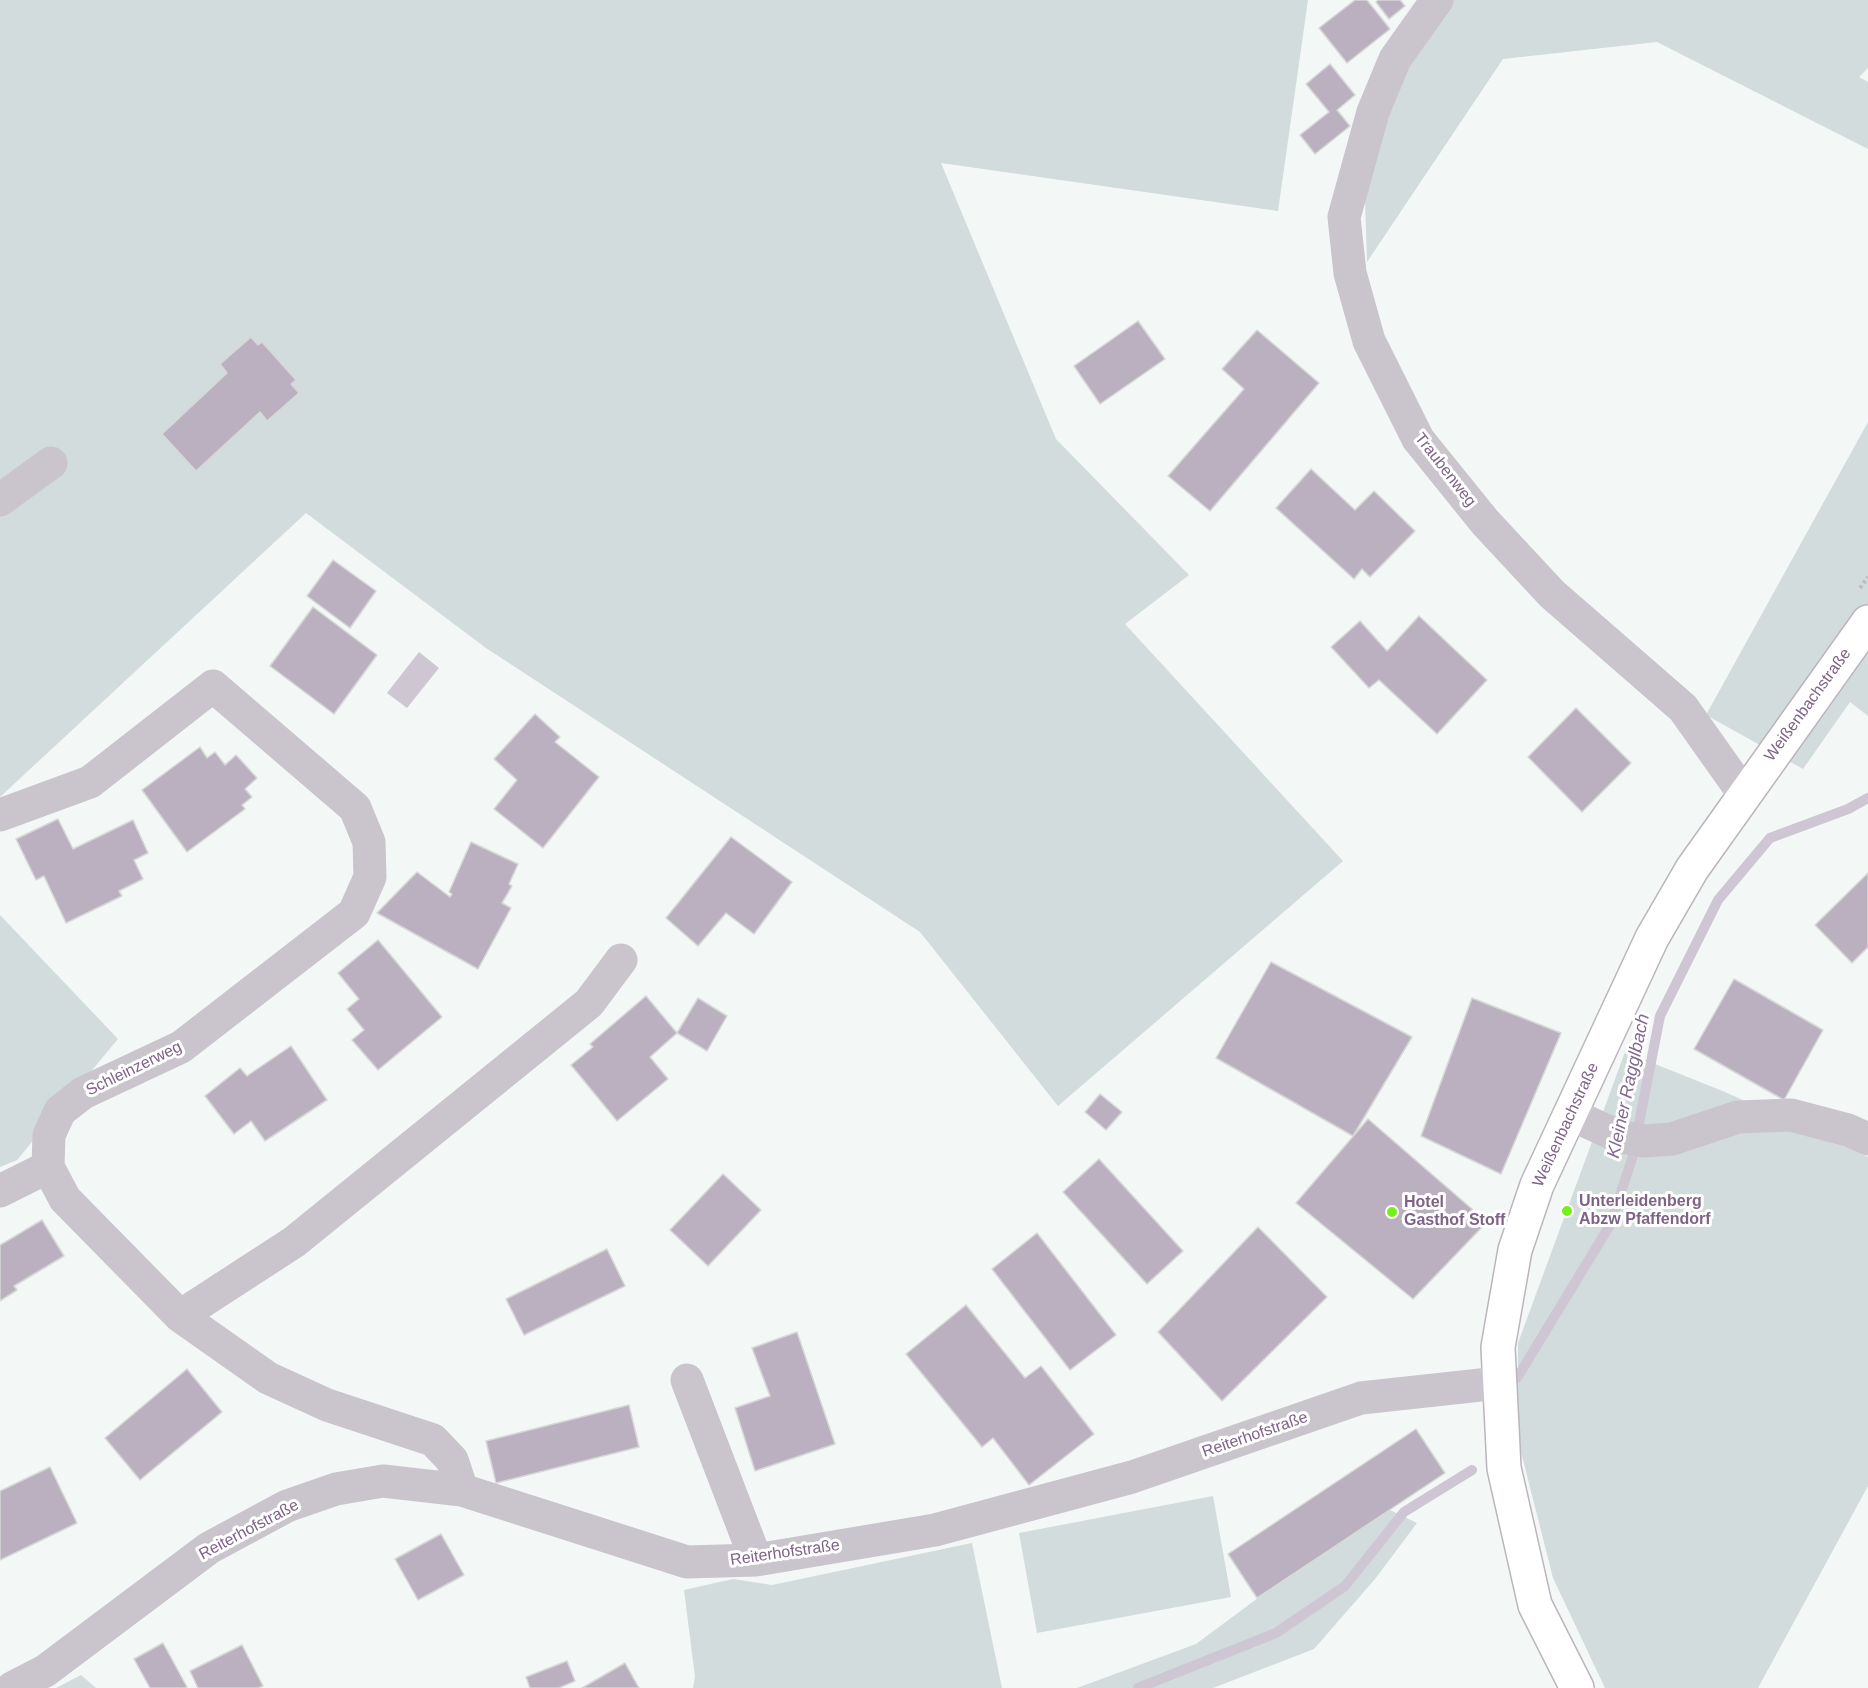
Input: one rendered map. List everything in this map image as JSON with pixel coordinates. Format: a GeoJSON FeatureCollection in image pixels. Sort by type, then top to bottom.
{"type":"FeatureCollection","features":[{"type":"Feature","properties":{"kind":"main road","name":"Weißenbachstraße"},"geometry":{"type":"LineString","coordinates":[[1577,1688],[1535,1605],[1504,1468],[1498,1347],[1515,1250],[1537,1185],[1652,938],[1692,869],[1868,622]]}},
{"type":"Feature","properties":{"kind":"street","name":"Traubenweg"},"geometry":{"type":"LineString","coordinates":[[1437,0],[1395,59],[1373,112],[1344,217],[1350,273],[1369,341],[1418,439],[1485,522],[1552,594],[1683,708],[1744,794]]}},
{"type":"Feature","properties":{"kind":"street"},"geometry":{"type":"LineString","coordinates":[[0,500],[51,463]]}},
{"type":"Feature","properties":{"kind":"street","name":"Schleinzerweg"},"geometry":{"type":"LineString","coordinates":[[0,815],[90,782],[213,686],[354,808],[369,842],[370,877],[354,914],[181,1047],[83,1093],[60,1111],[49,1135],[48,1167],[65,1199],[180,1316],[268,1378],[327,1405],[433,1440],[452,1460],[462,1490]]}},
{"type":"Feature","properties":{"kind":"street"},"geometry":{"type":"LineString","coordinates":[[180,1316],[303,1234],[589,1003],[621,960]]}},
{"type":"Feature","properties":{"kind":"street"},"geometry":{"type":"LineString","coordinates":[[1570,1114],[1631,1139],[1672,1139],[1738,1117],[1791,1115],[1848,1130],[1868,1139]]}},
{"type":"Feature","properties":{"kind":"street"},"geometry":{"type":"LineString","coordinates":[[0,1191],[48,1167]]}},
{"type":"Feature","properties":{"kind":"street"},"geometry":{"type":"LineString","coordinates":[[687,1380],[756,1560]]}},
{"type":"Feature","properties":{"kind":"street","name":"Reiterhofstraße"},"geometry":{"type":"LineString","coordinates":[[12,1688],[45,1671],[209,1548],[287,1506],[336,1489],[383,1481],[462,1490],[687,1562],[756,1560],[936,1530],[1132,1477],[1361,1398],[1499,1383]]}},
{"type":"Feature","properties":{"kind":"shaded area"},"geometry":{"type":"Polygon","coordinates":[[[0,0],[1308,0],[1278,211],[941,163],[1056,439],[1189,575],[1125,624],[1343,861],[1058,1106],[920,932],[486,648],[306,513],[0,797],[0,0]]]}},
{"type":"Feature","properties":{"kind":"shaded area"},"geometry":{"type":"Polygon","coordinates":[[[1441,0],[1868,0],[1868,68],[1859,77],[1868,82],[1868,149],[1657,42],[1503,59],[1367,262],[1365,200],[1374,138],[1441,0]]]}},
{"type":"Feature","properties":{"kind":"shaded area"},"geometry":{"type":"Polygon","coordinates":[[[1868,422],[1868,716],[1850,702],[1803,769],[1706,715],[1868,422]]]}},
{"type":"Feature","properties":{"kind":"shaded area"},"geometry":{"type":"Polygon","coordinates":[[[419,652],[439,668],[407,708],[387,693],[419,652]]]}},
{"type":"Feature","properties":{"kind":"shaded area"},"geometry":{"type":"Polygon","coordinates":[[[0,915],[118,1039],[17,1160],[0,1167],[0,915]]]}},
{"type":"Feature","properties":{"kind":"shaded area"},"geometry":{"type":"Polygon","coordinates":[[[1625,1052],[1725,1092],[1868,1157],[1868,1486],[1758,1688],[1605,1688],[1553,1578],[1518,1440],[1518,1343],[1625,1052]]]}},
{"type":"Feature","properties":{"kind":"shaded area"},"geometry":{"type":"Polygon","coordinates":[[[1213,1496],[1231,1597],[1037,1633],[1019,1533],[1213,1496]]]}},
{"type":"Feature","properties":{"kind":"shaded area"},"geometry":{"type":"Polygon","coordinates":[[[1390,1510],[1417,1523],[1375,1579],[1314,1649],[1213,1688],[1077,1688],[1196,1644],[1258,1598],[1390,1510]]]}},
{"type":"Feature","properties":{"kind":"shaded area"},"geometry":{"type":"Polygon","coordinates":[[[972,1543],[1002,1688],[693,1688],[695,1677],[684,1590],[733,1579],[772,1585],[972,1543]]]}},
{"type":"Feature","properties":{"kind":"shaded area"},"geometry":{"type":"Polygon","coordinates":[[[81,1675],[96,1688],[56,1688],[81,1675]]]}},
{"type":"Feature","properties":{"kind":"building"},"geometry":{"type":"Polygon","coordinates":[[[1355,0],[1367,0],[1390,29],[1347,63],[1319,28],[1355,0]]]}},
{"type":"Feature","properties":{"kind":"building"},"geometry":{"type":"Polygon","coordinates":[[[1378,0],[1400,0],[1405,6],[1389,19],[1376,2],[1378,0]]]}},
{"type":"Feature","properties":{"kind":"building"},"geometry":{"type":"Polygon","coordinates":[[[1330,64],[1355,95],[1337,110],[1350,126],[1315,154],[1300,135],[1329,112],[1306,84],[1330,64]]]}},
{"type":"Feature","properties":{"kind":"building"},"geometry":{"type":"Polygon","coordinates":[[[1138,321],[1165,359],[1100,404],[1074,366],[1138,321]]]}},
{"type":"Feature","properties":{"kind":"building"},"geometry":{"type":"Polygon","coordinates":[[[1257,330],[1319,383],[1210,511],[1168,476],[1244,389],[1222,369],[1257,330]]]}},
{"type":"Feature","properties":{"kind":"building"},"geometry":{"type":"Polygon","coordinates":[[[251,337],[258,345],[262,342],[296,380],[291,384],[299,393],[267,421],[260,412],[196,471],[162,434],[227,373],[220,364],[251,337]]]}},
{"type":"Feature","properties":{"kind":"building"},"geometry":{"type":"Polygon","coordinates":[[[1311,469],[1355,510],[1374,491],[1415,531],[1370,577],[1362,569],[1354,579],[1276,508],[1311,469]]]}},
{"type":"Feature","properties":{"kind":"building"},"geometry":{"type":"Polygon","coordinates":[[[333,560],[376,591],[350,628],[307,596],[333,560]]]}},
{"type":"Feature","properties":{"kind":"building"},"geometry":{"type":"Polygon","coordinates":[[[313,607],[377,655],[334,714],[270,666],[313,607]]]}},
{"type":"Feature","properties":{"kind":"building"},"geometry":{"type":"Polygon","coordinates":[[[1419,616],[1487,680],[1437,734],[1379,680],[1369,688],[1331,647],[1360,621],[1387,651],[1419,616]]]}},
{"type":"Feature","properties":{"kind":"building"},"geometry":{"type":"Polygon","coordinates":[[[1576,708],[1631,763],[1582,812],[1528,757],[1576,708]]]}},
{"type":"Feature","properties":{"kind":"building"},"geometry":{"type":"Polygon","coordinates":[[[535,714],[560,737],[555,742],[599,777],[543,848],[494,809],[517,780],[494,759],[535,714]]]}},
{"type":"Feature","properties":{"kind":"building"},"geometry":{"type":"Polygon","coordinates":[[[200,747],[207,758],[215,752],[225,765],[236,755],[257,778],[245,789],[252,797],[242,805],[245,809],[187,852],[142,790],[200,747]]]}},
{"type":"Feature","properties":{"kind":"building"},"geometry":{"type":"Polygon","coordinates":[[[58,819],[73,849],[133,820],[148,853],[134,860],[143,879],[119,891],[122,896],[66,923],[44,876],[36,880],[16,839],[58,819]]]}},
{"type":"Feature","properties":{"kind":"building"},"geometry":{"type":"Polygon","coordinates":[[[731,837],[792,882],[754,934],[726,913],[698,946],[666,918],[731,837]]]}},
{"type":"Feature","properties":{"kind":"building"},"geometry":{"type":"Polygon","coordinates":[[[471,842],[518,864],[509,884],[512,886],[502,903],[511,908],[478,969],[377,913],[417,872],[450,897],[452,894],[449,892],[471,842]]]}},
{"type":"Feature","properties":{"kind":"building"},"geometry":{"type":"Polygon","coordinates":[[[1868,873],[1868,947],[1852,963],[1815,925],[1868,873]]]}},
{"type":"Feature","properties":{"kind":"building"},"geometry":{"type":"Polygon","coordinates":[[[378,940],[442,1017],[378,1070],[352,1040],[364,1030],[347,1009],[359,999],[338,973],[378,940]]]}},
{"type":"Feature","properties":{"kind":"building"},"geometry":{"type":"Polygon","coordinates":[[[1271,962],[1412,1037],[1353,1136],[1216,1058],[1271,962]]]}},
{"type":"Feature","properties":{"kind":"building"},"geometry":{"type":"Polygon","coordinates":[[[1734,979],[1823,1030],[1784,1100],[1694,1049],[1734,979]]]}},
{"type":"Feature","properties":{"kind":"building"},"geometry":{"type":"Polygon","coordinates":[[[646,996],[677,1033],[650,1057],[668,1079],[617,1121],[571,1065],[593,1047],[590,1044],[646,996]]]}},
{"type":"Feature","properties":{"kind":"building"},"geometry":{"type":"Polygon","coordinates":[[[698,998],[727,1016],[707,1051],[677,1033],[698,998]]]}},
{"type":"Feature","properties":{"kind":"building"},"geometry":{"type":"Polygon","coordinates":[[[1472,998],[1561,1033],[1501,1174],[1421,1136],[1472,998]]]}},
{"type":"Feature","properties":{"kind":"building"},"geometry":{"type":"Polygon","coordinates":[[[291,1046],[327,1100],[265,1141],[251,1121],[234,1134],[205,1096],[240,1068],[247,1076],[291,1046]]]}},
{"type":"Feature","properties":{"kind":"building"},"geometry":{"type":"Polygon","coordinates":[[[1100,1094],[1122,1112],[1106,1130],[1085,1112],[1100,1094]]]}},
{"type":"Feature","properties":{"kind":"building","name":"Hotel Gasthof Stoff"},"geometry":{"type":"Polygon","coordinates":[[[1368,1119],[1487,1222],[1413,1299],[1296,1203],[1368,1119]]]}},
{"type":"Feature","properties":{"kind":"building"},"geometry":{"type":"Polygon","coordinates":[[[1099,1159],[1183,1251],[1147,1284],[1063,1192],[1099,1159]]]}},
{"type":"Feature","properties":{"kind":"building"},"geometry":{"type":"Polygon","coordinates":[[[723,1174],[761,1210],[708,1266],[670,1230],[723,1174]]]}},
{"type":"Feature","properties":{"kind":"building"},"geometry":{"type":"Polygon","coordinates":[[[42,1220],[64,1256],[14,1286],[17,1290],[0,1301],[0,1245],[42,1220]]]}},
{"type":"Feature","properties":{"kind":"building"},"geometry":{"type":"Polygon","coordinates":[[[1258,1227],[1327,1297],[1222,1401],[1158,1332],[1258,1227]]]}},
{"type":"Feature","properties":{"kind":"building"},"geometry":{"type":"Polygon","coordinates":[[[1037,1233],[1116,1335],[1070,1370],[992,1269],[1037,1233]]]}},
{"type":"Feature","properties":{"kind":"building"},"geometry":{"type":"Polygon","coordinates":[[[607,1249],[625,1286],[524,1335],[506,1299],[607,1249]]]}},
{"type":"Feature","properties":{"kind":"building"},"geometry":{"type":"Polygon","coordinates":[[[966,1305],[1025,1378],[1041,1366],[1094,1434],[1029,1485],[993,1438],[982,1447],[906,1354],[966,1305]]]}},
{"type":"Feature","properties":{"kind":"building"},"geometry":{"type":"Polygon","coordinates":[[[797,1332],[835,1444],[755,1471],[735,1408],[770,1396],[752,1348],[797,1332]]]}},
{"type":"Feature","properties":{"kind":"building"},"geometry":{"type":"Polygon","coordinates":[[[187,1369],[222,1412],[140,1480],[105,1438],[187,1369]]]}},
{"type":"Feature","properties":{"kind":"building"},"geometry":{"type":"Polygon","coordinates":[[[629,1405],[639,1447],[496,1483],[486,1441],[629,1405]]]}},
{"type":"Feature","properties":{"kind":"building"},"geometry":{"type":"Polygon","coordinates":[[[1416,1429],[1445,1473],[1257,1598],[1228,1554],[1416,1429]]]}},
{"type":"Feature","properties":{"kind":"building"},"geometry":{"type":"Polygon","coordinates":[[[50,1467],[77,1523],[0,1560],[0,1491],[50,1467]]]}},
{"type":"Feature","properties":{"kind":"building"},"geometry":{"type":"Polygon","coordinates":[[[441,1534],[464,1575],[418,1600],[395,1559],[441,1534]]]}},
{"type":"Feature","properties":{"kind":"building"},"geometry":{"type":"Polygon","coordinates":[[[163,1643],[186,1688],[150,1688],[134,1659],[163,1643]]]}},
{"type":"Feature","properties":{"kind":"building"},"geometry":{"type":"Polygon","coordinates":[[[242,1645],[263,1686],[258,1688],[198,1688],[190,1671],[242,1645]]]}},
{"type":"Feature","properties":{"kind":"building"},"geometry":{"type":"Polygon","coordinates":[[[567,1661],[575,1681],[559,1688],[530,1688],[526,1677],[567,1661]]]}},
{"type":"Feature","properties":{"kind":"building"},"geometry":{"type":"Polygon","coordinates":[[[625,1663],[639,1688],[582,1688],[625,1663]]]}},
{"type":"Feature","properties":{"kind":"waterway","name":"Kleiner Ragglbach"},"geometry":{"type":"LineString","coordinates":[[1517,1378],[1610,1225],[1632,1159],[1660,1016],[1718,900],[1770,838],[1848,809],[1868,798]]}},
{"type":"Feature","properties":{"kind":"waterway","name":"Kleiner Ragglbach"},"geometry":{"type":"LineString","coordinates":[[1138,1688],[1276,1633],[1345,1586],[1404,1512],[1472,1470]]}},
{"type":"Feature","properties":{"kind":"place","name":"Unterleidenberg Abzw Pfaffendorf"},"geometry":{"type":"Point","coordinates":[1567,1211]}},
{"type":"Feature","properties":{"kind":"place","name":"Hotel Gasthof Stoff"},"geometry":{"type":"Point","coordinates":[1392,1212]}}]}
